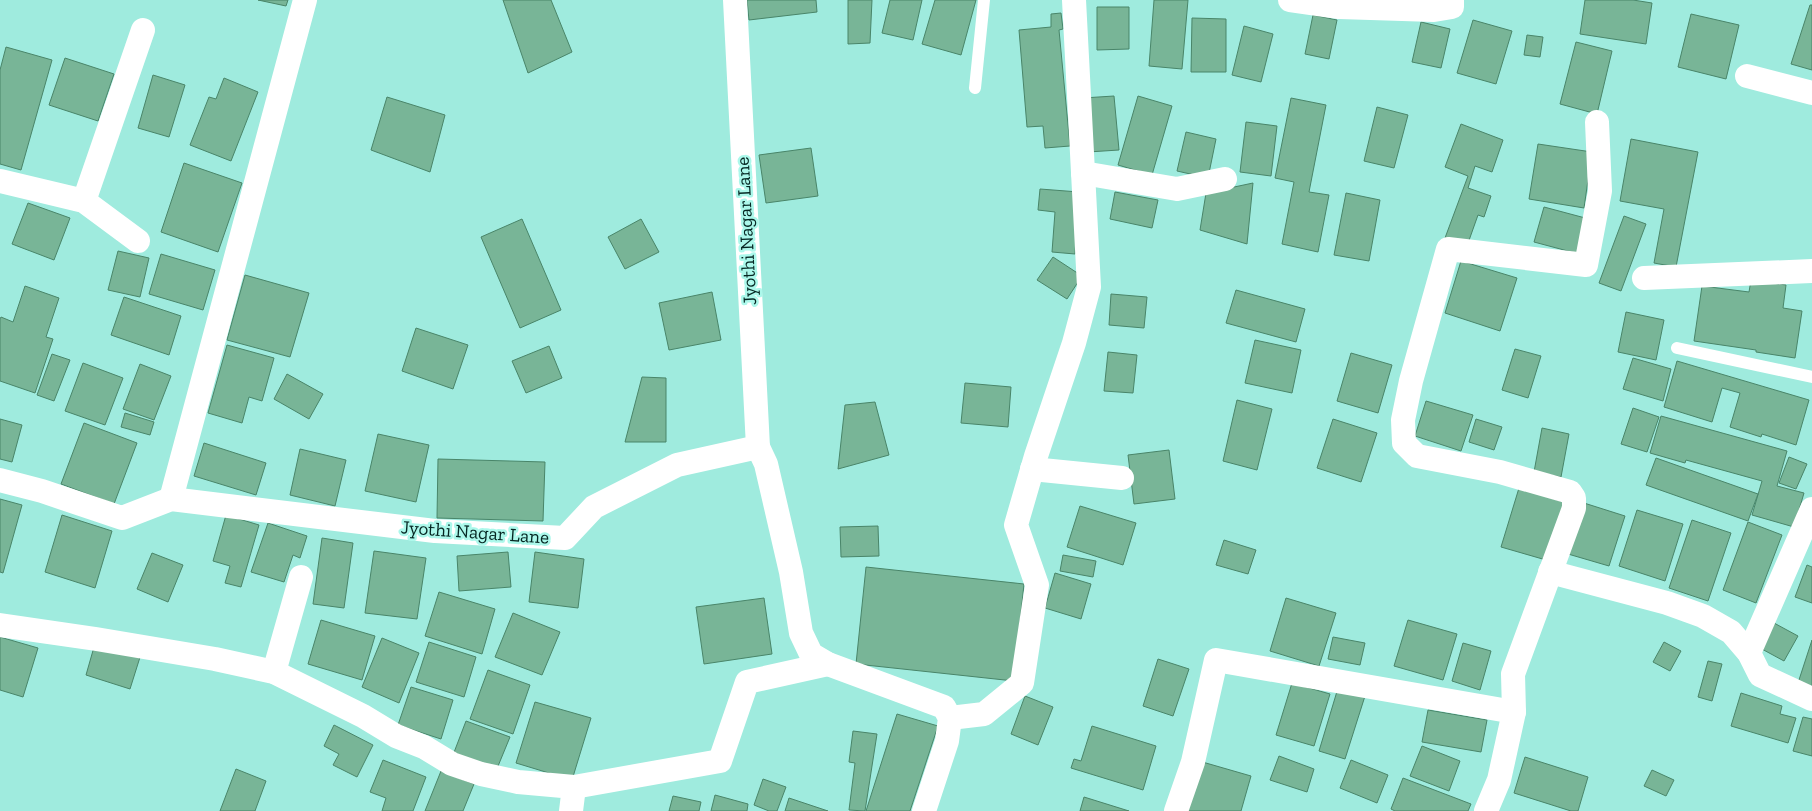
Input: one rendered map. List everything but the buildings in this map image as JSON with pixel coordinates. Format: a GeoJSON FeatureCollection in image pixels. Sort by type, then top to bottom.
{"type":"FeatureCollection","features":[{"type":"Feature","properties":{"kind":"street"},"geometry":{"type":"LineString","coordinates":[[170,499],[305,0]]}},
{"type":"Feature","properties":{"kind":"street","name":"Jyothi Nagar Lane"},"geometry":{"type":"LineString","coordinates":[[0,480],[42,491],[122,518],[170,499],[435,531],[565,538],[594,507],[677,465],[758,448],[735,0]]}},
{"type":"Feature","properties":{"kind":"street"},"geometry":{"type":"LineString","coordinates":[[950,718],[984,714],[1022,683],[1037,585],[1016,525],[1032,468],[1074,343],[1088,288],[1074,0]]}},
{"type":"Feature","properties":{"kind":"street"},"geometry":{"type":"LineString","coordinates":[[1290,0],[1339,6],[1434,10],[1452,7],[1452,0]]}},
{"type":"Feature","properties":{"kind":"street"},"geometry":{"type":"LineString","coordinates":[[84,201],[143,30]]}},
{"type":"Feature","properties":{"kind":"street"},"geometry":{"type":"LineString","coordinates":[[1747,76],[1812,94]]}},
{"type":"Feature","properties":{"kind":"street"},"geometry":{"type":"LineString","coordinates":[[1486,811],[1499,780],[1514,712],[1513,674],[1574,508],[1574,498],[1570,492],[1500,472],[1417,456],[1404,443],[1403,420],[1411,381],[1448,249],[1586,265],[1600,191],[1597,122]]}},
{"type":"Feature","properties":{"kind":"street"},"geometry":{"type":"LineString","coordinates":[[1083,173],[1177,189],[1225,179]]}},
{"type":"Feature","properties":{"kind":"street"},"geometry":{"type":"LineString","coordinates":[[0,181],[84,201],[138,240]]}},
{"type":"Feature","properties":{"kind":"street"},"geometry":{"type":"LineString","coordinates":[[1644,278],[1812,271]]}},
{"type":"Feature","properties":{"kind":"street"},"geometry":{"type":"LineString","coordinates":[[758,448],[766,464],[791,572],[801,633],[811,654],[828,664],[944,706],[950,718],[947,742],[924,811]]}},
{"type":"Feature","properties":{"kind":"street"},"geometry":{"type":"LineString","coordinates":[[1032,468],[1122,478]]}},
{"type":"Feature","properties":{"kind":"street"},"geometry":{"type":"LineString","coordinates":[[1749,653],[1812,509]]}},
{"type":"Feature","properties":{"kind":"street"},"geometry":{"type":"LineString","coordinates":[[1550,572],[1667,603],[1703,616],[1731,632],[1749,653],[1760,675],[1812,699]]}},
{"type":"Feature","properties":{"kind":"street"},"geometry":{"type":"LineString","coordinates":[[274,672],[301,577]]}},
{"type":"Feature","properties":{"kind":"street"},"geometry":{"type":"LineString","coordinates":[[0,625],[215,658],[274,672],[363,716],[396,736],[424,747],[452,764],[481,774],[518,782],[574,788],[720,761],[747,682],[828,664]]}},
{"type":"Feature","properties":{"kind":"street"},"geometry":{"type":"LineString","coordinates":[[1176,811],[1193,762],[1216,660],[1514,712]]}},
{"type":"Feature","properties":{"kind":"street"},"geometry":{"type":"LineString","coordinates":[[571,811],[574,788]]}},
{"type":"Feature","properties":{"kind":"lane"},"geometry":{"type":"LineString","coordinates":[[974,88],[984,0]]}},
{"type":"Feature","properties":{"kind":"lane"},"geometry":{"type":"LineString","coordinates":[[1677,348],[1812,376]]}}]}
